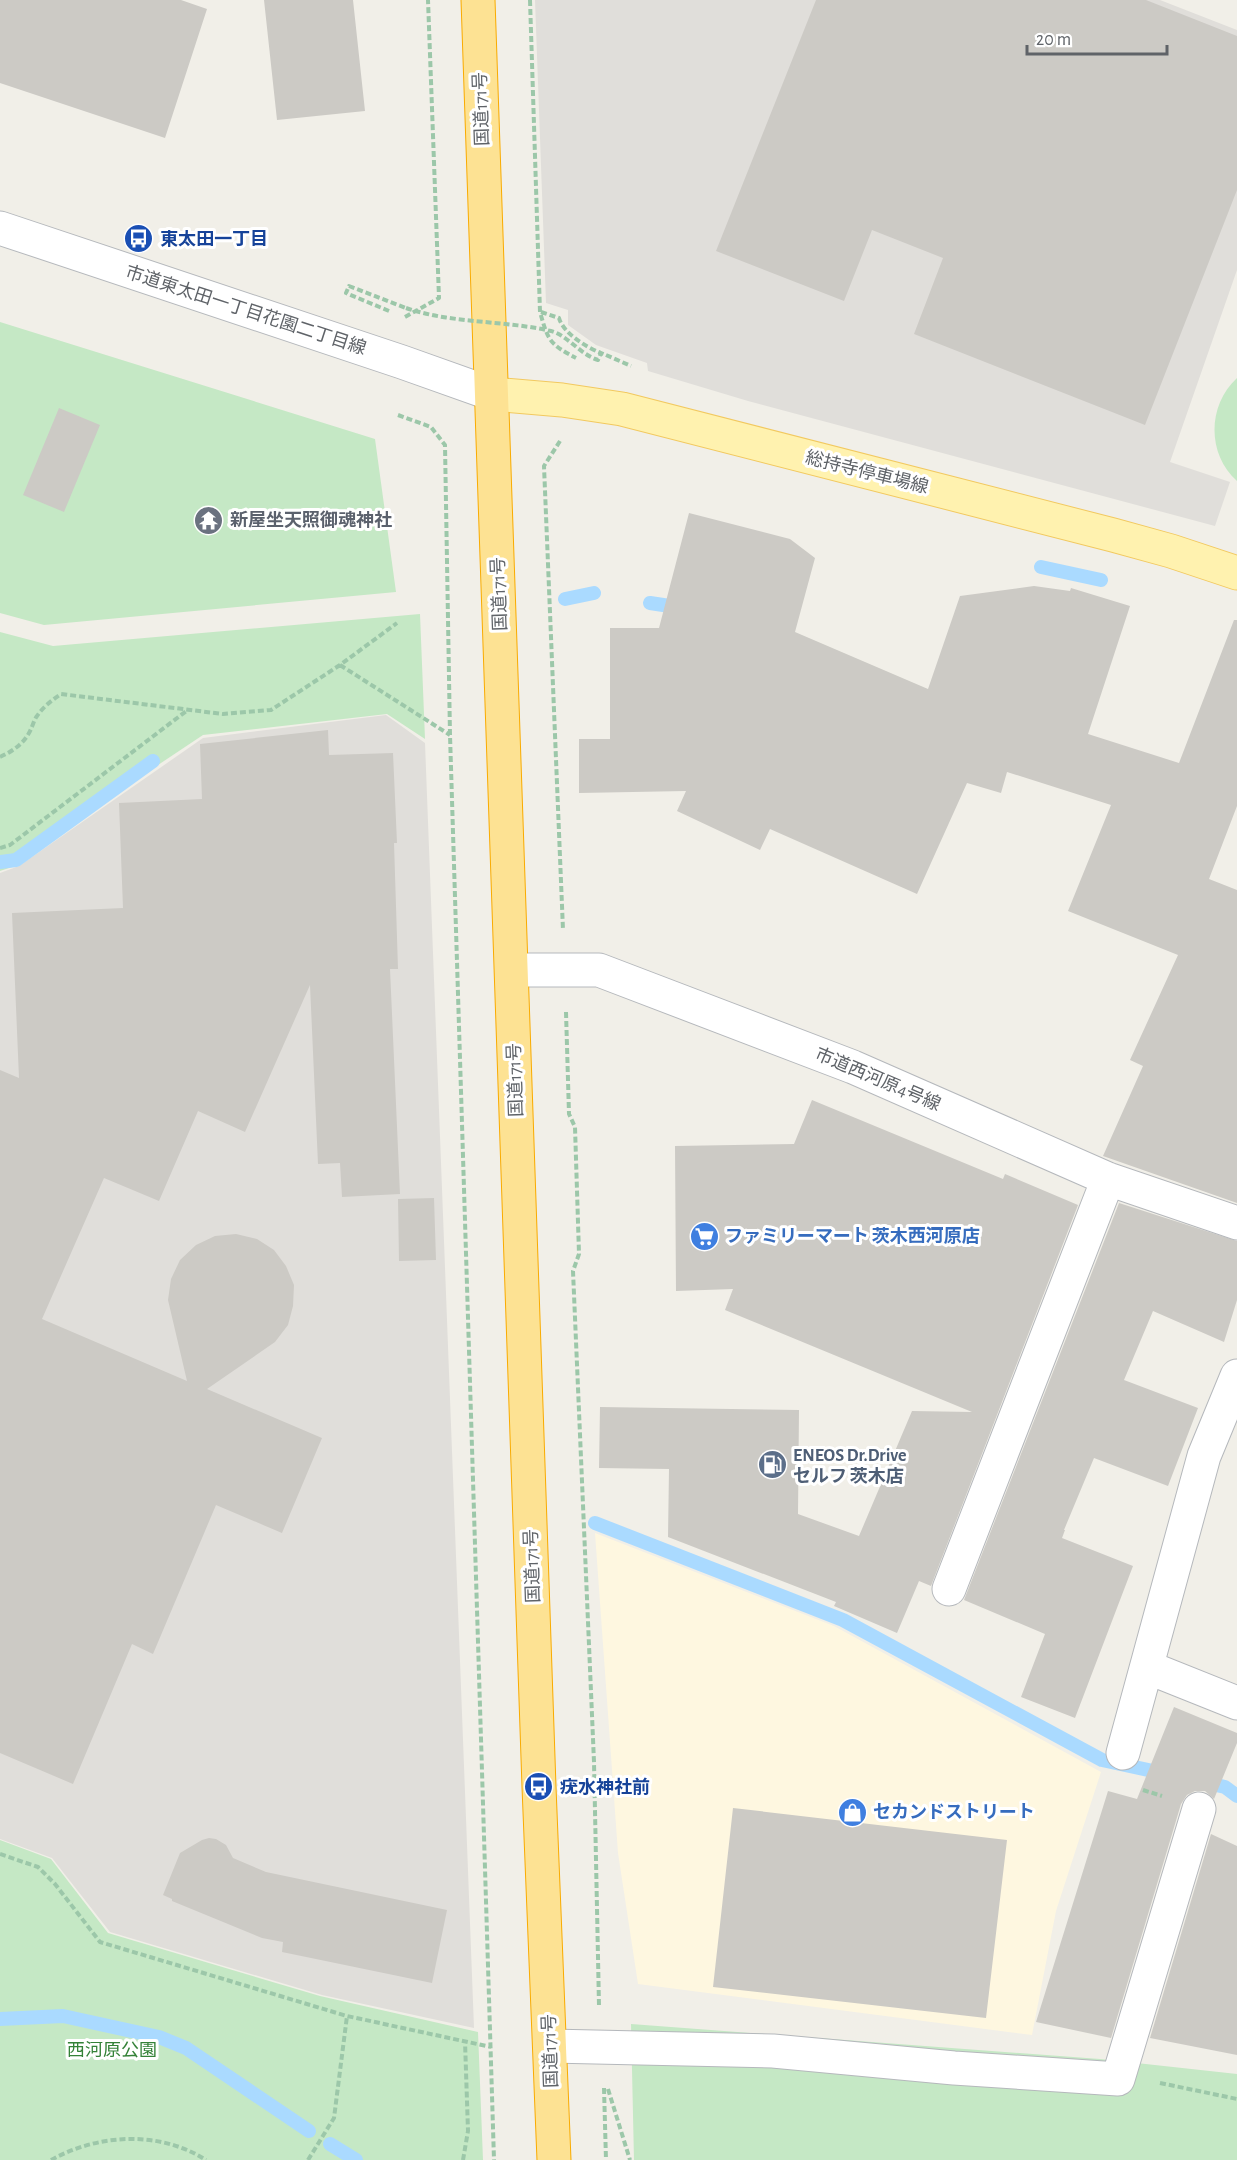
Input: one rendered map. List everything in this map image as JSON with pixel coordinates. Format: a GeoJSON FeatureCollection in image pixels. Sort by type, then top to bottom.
{"type":"FeatureCollection","features":[{"type":"Feature","properties":{"kind":"highway","name":"国道171号"},"geometry":{"type":"LineString","coordinates":[[478,0],[538,1764],[554,2160]]}},
{"type":"Feature","properties":{"kind":"main road","name":"総持寺停車場線"},"geometry":{"type":"LineString","coordinates":[[492,394],[562,400],[622,409],[1113,535],[1237,573]]}},
{"type":"Feature","properties":{"kind":"street","name":"市道東太田一丁目花園二丁目線"},"geometry":{"type":"LineString","coordinates":[[0,228],[492,394]]}},
{"type":"Feature","properties":{"kind":"street","name":"市道西河原4号線"},"geometry":{"type":"LineString","coordinates":[[512,970],[599,970],[853,1067],[1108,1179],[1237,1223]]}},
{"type":"Feature","properties":{"kind":"street"},"geometry":{"type":"LineString","coordinates":[[949,1589],[1108,1179]]}},
{"type":"Feature","properties":{"kind":"street"},"geometry":{"type":"LineString","coordinates":[[1123,1753],[1204,1456],[1237,1376]]}},
{"type":"Feature","properties":{"kind":"street"},"geometry":{"type":"LineString","coordinates":[[1147,1667],[1237,1703]]}},
{"type":"Feature","properties":{"kind":"street"},"geometry":{"type":"LineString","coordinates":[[550,2046],[773,2051],[954,2068],[1118,2079],[1199,1809]]}},
{"type":"Feature","properties":{"kind":"path"},"geometry":{"type":"LineString","coordinates":[[429,0],[439,298],[405,318],[346,293],[349,286],[361,291],[428,315],[554,331],[590,357],[598,360],[601,353]]}},
{"type":"Feature","properties":{"kind":"path"},"geometry":{"type":"LineString","coordinates":[[530,0],[540,312],[548,338],[560,350]]}},
{"type":"Feature","properties":{"kind":"path"},"geometry":{"type":"LineString","coordinates":[[540,312],[559,318],[561,326],[593,350],[633,367]]}},
{"type":"Feature","properties":{"kind":"path"},"geometry":{"type":"LineString","coordinates":[[398,415],[431,427],[445,445],[450,735],[494,2160]]}},
{"type":"Feature","properties":{"kind":"path"},"geometry":{"type":"LineString","coordinates":[[562,438],[544,466],[569,1114],[575,1127],[576,1138],[579,1254],[573,1271],[594,1762],[599,2025],[602,2046]]}},
{"type":"Feature","properties":{"kind":"path"},"geometry":{"type":"LineString","coordinates":[[0,757],[24,741],[35,718],[43,708],[61,694],[223,714],[271,710],[340,665],[397,623]]}},
{"type":"Feature","properties":{"kind":"path"},"geometry":{"type":"LineString","coordinates":[[340,665],[450,735]]}},
{"type":"Feature","properties":{"kind":"path"},"geometry":{"type":"LineString","coordinates":[[0,848],[10,845],[190,709]]}},
{"type":"Feature","properties":{"kind":"path"},"geometry":{"type":"LineString","coordinates":[[0,1854],[38,1867],[55,1884],[100,1942],[347,2016],[491,2047]]}},
{"type":"Feature","properties":{"kind":"path"},"geometry":{"type":"LineString","coordinates":[[308,2160],[334,2118],[347,2016]]}},
{"type":"Feature","properties":{"kind":"path"},"geometry":{"type":"LineString","coordinates":[[463,2160],[468,2131],[465,2041]]}},
{"type":"Feature","properties":{"kind":"path"},"geometry":{"type":"LineString","coordinates":[[606,2160],[604,2078],[620,2122],[630,2160]]}},
{"type":"Feature","properties":{"kind":"path"},"geometry":{"type":"LineString","coordinates":[[1118,2079],[1150,2081],[1237,2099]]}},
{"type":"Feature","properties":{"kind":"path"},"geometry":{"type":"LineString","coordinates":[[51,2160],[85,2145],[108,2140],[132,2139],[156,2141],[178,2147],[206,2160]]}},
{"type":"Feature","properties":{"kind":"shaded area"},"geometry":{"type":"Polygon","coordinates":[[[535,0],[1160,0],[1237,30],[1237,270],[1170,462],[1230,482],[1215,526],[748,401],[648,371],[647,363],[596,345],[568,325],[568,310],[546,303],[535,0]]]}},
{"type":"Feature","properties":{"kind":"shaded area"},"geometry":{"type":"Polygon","coordinates":[[[386,715],[425,743],[474,2028],[322,1995],[110,1932],[52,1858],[0,1839],[0,873],[19,866],[203,738],[386,715]]]}},
{"type":"Feature","properties":{"kind":"shaded area","name":"セカンドストリート"},"geometry":{"type":"Polygon","coordinates":[[[595,1533],[834,1626],[1101,1772],[1056,1911],[1032,2035],[638,1984],[618,1853],[595,1533]]]}},
{"type":"Feature","properties":{"kind":"green space","name":"新屋坐天照御魂神社"},"geometry":{"type":"Polygon","coordinates":[[[0,322],[375,439],[396,592],[44,625],[0,613],[0,322]]]}},
{"type":"Feature","properties":{"kind":"green space"},"geometry":{"type":"Polygon","coordinates":[[[1237,378],[1237,481],[1227,470],[1220,457],[1214,430],[1220,402],[1227,389],[1237,378]]]}},
{"type":"Feature","properties":{"kind":"green space"},"geometry":{"type":"Polygon","coordinates":[[[420,614],[425,739],[387,714],[203,735],[158,765],[152,756],[18,865],[0,871],[0,632],[53,646],[420,614]]]}},
{"type":"Feature","properties":{"kind":"green space","name":"西河原公園"},"geometry":{"type":"Polygon","coordinates":[[[0,1840],[51,1859],[108,1933],[320,1996],[478,2032],[483,2160],[0,2160],[0,1840]]]}},
{"type":"Feature","properties":{"kind":"green space"},"geometry":{"type":"Polygon","coordinates":[[[631,2024],[1100,2059],[1237,2074],[1237,2160],[634,2160],[631,2024]]]}},
{"type":"Feature","properties":{"kind":"building"},"geometry":{"type":"Polygon","coordinates":[[[0,0],[181,0],[207,9],[165,138],[0,83],[0,0]]]}},
{"type":"Feature","properties":{"kind":"building"},"geometry":{"type":"Polygon","coordinates":[[[264,0],[353,0],[365,111],[277,120],[264,0]]]}},
{"type":"Feature","properties":{"kind":"building"},"geometry":{"type":"Polygon","coordinates":[[[816,0],[1146,0],[1237,36],[1237,190],[1145,425],[914,334],[943,258],[872,230],[844,301],[716,251],[816,0]]]}},
{"type":"Feature","properties":{"kind":"building"},"geometry":{"type":"Polygon","coordinates":[[[59,408],[100,425],[64,512],[23,495],[59,408]]]}},
{"type":"Feature","properties":{"kind":"building"},"geometry":{"type":"Polygon","coordinates":[[[689,513],[790,539],[815,558],[795,632],[928,689],[960,596],[1034,586],[1070,591],[1071,588],[1130,606],[1088,734],[1179,763],[1234,620],[1237,620],[1237,806],[1209,879],[1237,890],[1237,1203],[1103,1156],[1143,1066],[1130,1060],[1178,955],[1068,911],[1111,805],[1007,772],[1001,793],[967,783],[917,894],[770,829],[760,850],[677,811],[686,791],[579,793],[579,739],[610,739],[610,628],[659,628],[689,513]]]}},
{"type":"Feature","properties":{"kind":"building"},"geometry":{"type":"Polygon","coordinates":[[[328,730],[329,755],[393,753],[397,843],[394,843],[398,969],[390,969],[400,1194],[342,1197],[340,1163],[318,1164],[310,985],[245,1132],[198,1111],[159,1201],[104,1178],[42,1319],[187,1381],[168,1300],[171,1279],[180,1260],[196,1245],[215,1236],[236,1234],[257,1239],[274,1250],[286,1266],[294,1285],[293,1306],[288,1325],[275,1342],[207,1389],[322,1438],[282,1533],[216,1505],[153,1654],[132,1644],[73,1784],[0,1753],[0,1070],[19,1078],[12,913],[123,908],[119,803],[202,799],[200,744],[328,730]]]}},
{"type":"Feature","properties":{"kind":"building"},"geometry":{"type":"Polygon","coordinates":[[[812,1100],[1003,1179],[1005,1174],[1078,1205],[931,1586],[919,1581],[897,1633],[834,1606],[836,1602],[668,1537],[669,1469],[599,1468],[600,1407],[799,1410],[798,1514],[859,1536],[912,1411],[972,1412],[725,1310],[733,1289],[676,1291],[675,1146],[794,1144],[812,1100]]]}},
{"type":"Feature","properties":{"kind":"building"},"geometry":{"type":"Polygon","coordinates":[[[434,1198],[436,1260],[399,1261],[398,1199],[434,1198]]]}},
{"type":"Feature","properties":{"kind":"building"},"geometry":{"type":"Polygon","coordinates":[[[1119,1203],[1237,1241],[1237,1300],[1224,1342],[1153,1311],[1124,1380],[1198,1408],[1168,1486],[1094,1458],[1064,1530],[1062,1538],[1133,1566],[1075,1718],[1021,1697],[1045,1634],[964,1600],[1119,1203]]]}},
{"type":"Feature","properties":{"kind":"building"},"geometry":{"type":"Polygon","coordinates":[[[1174,1707],[1237,1733],[1237,1743],[1214,1799],[1205,1791],[1195,1791],[1187,1795],[1181,1804],[1111,2038],[1036,2022],[1108,1791],[1137,1799],[1174,1707]]]}},
{"type":"Feature","properties":{"kind":"building"},"geometry":{"type":"Polygon","coordinates":[[[733,1808],[1007,1840],[986,2018],[713,1987],[733,1808]]]}},
{"type":"Feature","properties":{"kind":"building"},"geometry":{"type":"Polygon","coordinates":[[[1211,1834],[1237,1846],[1237,2055],[1150,2038],[1211,1834]]]}},
{"type":"Feature","properties":{"kind":"building"},"geometry":{"type":"Polygon","coordinates":[[[209,1838],[226,1845],[233,1858],[266,1872],[447,1910],[432,1983],[282,1952],[283,1942],[262,1938],[172,1901],[163,1895],[180,1853],[209,1838]]]}},
{"type":"Feature","properties":{"kind":"waterway"},"geometry":{"type":"LineString","coordinates":[[1041,567],[1101,580]]}},
{"type":"Feature","properties":{"kind":"waterway"},"geometry":{"type":"LineString","coordinates":[[565,599],[594,593]]}},
{"type":"Feature","properties":{"kind":"waterway"},"geometry":{"type":"LineString","coordinates":[[650,603],[683,608]]}},
{"type":"Feature","properties":{"kind":"waterway"},"geometry":{"type":"LineString","coordinates":[[0,862],[16,860],[153,761]]}},
{"type":"Feature","properties":{"kind":"waterway"},"geometry":{"type":"LineString","coordinates":[[595,1523],[843,1620],[1102,1760],[1167,1774]]}},
{"type":"Feature","properties":{"kind":"waterway"},"geometry":{"type":"LineString","coordinates":[[1203,1782],[1225,1787],[1237,1796]]}},
{"type":"Feature","properties":{"kind":"waterway"},"geometry":{"type":"LineString","coordinates":[[0,2019],[63,2016],[159,2037],[186,2048],[309,2131]]}},
{"type":"Feature","properties":{"kind":"waterway"},"geometry":{"type":"LineString","coordinates":[[330,2144],[356,2160]]}},
{"type":"Feature","properties":{"kind":"place","name":"東太田一丁目"},"geometry":{"type":"Point","coordinates":[139,239]}},
{"type":"Feature","properties":{"kind":"place","name":"新屋坐天照御魂神社"},"geometry":{"type":"Point","coordinates":[209,520]}},
{"type":"Feature","properties":{"kind":"place","name":"ファミリーマート 茨木西河原店"},"geometry":{"type":"Point","coordinates":[704,1236]}},
{"type":"Feature","properties":{"kind":"place","name":"ENEOS Dr.Drive セルフ 茨木店"},"geometry":{"type":"Point","coordinates":[772,1465]}},
{"type":"Feature","properties":{"kind":"place","name":"疣水神社前"},"geometry":{"type":"Point","coordinates":[539,1787]}},
{"type":"Feature","properties":{"kind":"place","name":"セカンドストリート"},"geometry":{"type":"Point","coordinates":[852,1812]}}]}
